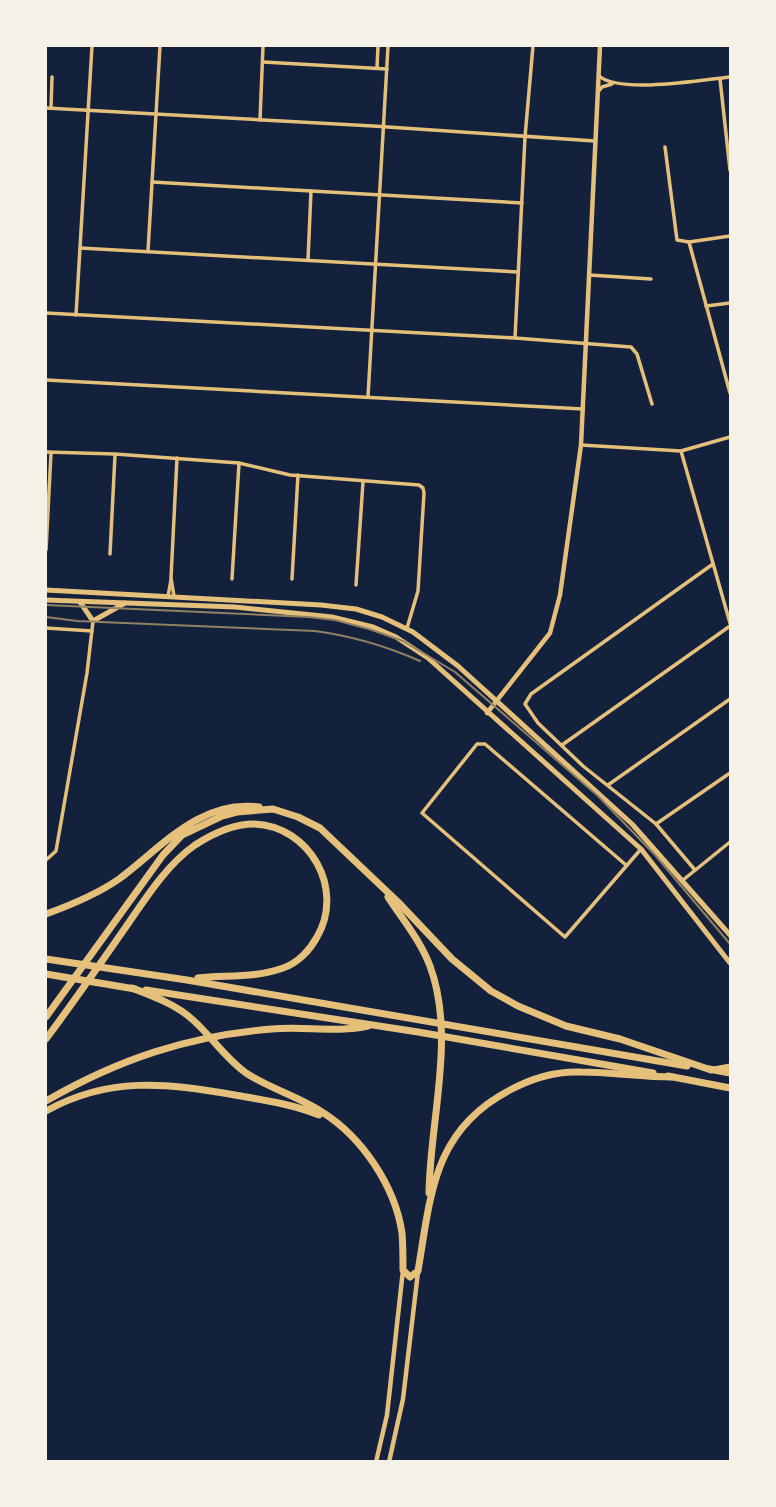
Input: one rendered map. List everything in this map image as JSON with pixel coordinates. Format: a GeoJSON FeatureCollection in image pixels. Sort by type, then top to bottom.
{"type":"FeatureCollection","features":[{"type":"Feature","properties":{"kind":"highway"},"geometry":{"type":"LineString","coordinates":[[46,914],[79,902],[117,880],[188,823],[220,810],[242,806],[273,809],[320,828],[452,959],[491,991],[518,1006],[566,1026],[620,1039],[711,1070]]}},
{"type":"Feature","properties":{"kind":"highway"},"geometry":{"type":"LineString","coordinates":[[46,1017],[163,855],[182,835],[222,816],[273,809]]}},
{"type":"Feature","properties":{"kind":"highway"},"geometry":{"type":"LineString","coordinates":[[46,1039],[166,872],[186,852],[212,835],[239,826],[254,824],[272,827],[289,835],[313,858],[326,882],[327,909],[313,944],[295,962],[284,968],[260,974],[187,980]]}},
{"type":"Feature","properties":{"kind":"highway"},"geometry":{"type":"LineString","coordinates":[[380,885],[420,943],[435,984],[442,1022],[429,1177],[429,1211]]}},
{"type":"Feature","properties":{"kind":"highway"},"geometry":{"type":"LineString","coordinates":[[46,959],[187,980],[730,1073]]}},
{"type":"Feature","properties":{"kind":"highway"},"geometry":{"type":"LineString","coordinates":[[46,974],[372,1025],[730,1088]]}},
{"type":"Feature","properties":{"kind":"highway"},"geometry":{"type":"LineString","coordinates":[[132,988],[180,1010],[193,1019],[223,1054],[245,1072],[321,1111],[370,1158],[389,1192],[402,1232],[403,1270],[410,1277],[418,1271],[437,1176],[451,1141],[487,1103],[529,1080],[551,1074],[581,1072],[672,1077]]}},
{"type":"Feature","properties":{"kind":"highway"},"geometry":{"type":"LineString","coordinates":[[46,1101],[117,1065],[179,1043],[232,1033],[277,1029],[350,1030],[372,1025]]}},
{"type":"Feature","properties":{"kind":"highway"},"geometry":{"type":"LineString","coordinates":[[46,1111],[89,1091],[149,1083],[278,1102],[333,1120]]}},
{"type":"Feature","properties":{"kind":"main road"},"geometry":{"type":"LineString","coordinates":[[46,590],[310,604],[356,609],[407,628],[498,700],[632,824],[730,935]]}},
{"type":"Feature","properties":{"kind":"main road"},"geometry":{"type":"LineString","coordinates":[[46,600],[275,611],[332,617],[373,627],[396,637],[428,659],[640,849],[730,963]]}},
{"type":"Feature","properties":{"kind":"main road"},"geometry":{"type":"LineString","coordinates":[[80,602],[93,621],[126,603]]}},
{"type":"Feature","properties":{"kind":"main road"},"geometry":{"type":"LineString","coordinates":[[711,1070],[730,1066]]}},
{"type":"Feature","properties":{"kind":"street"},"geometry":{"type":"LineString","coordinates":[[76,315],[92,46]]}},
{"type":"Feature","properties":{"kind":"street"},"geometry":{"type":"LineString","coordinates":[[148,251],[160,47],[166,46]]}},
{"type":"Feature","properties":{"kind":"street"},"geometry":{"type":"LineString","coordinates":[[260,120],[263,46]]}},
{"type":"Feature","properties":{"kind":"street"},"geometry":{"type":"LineString","coordinates":[[377,68],[378,46]]}},
{"type":"Feature","properties":{"kind":"street"},"geometry":{"type":"LineString","coordinates":[[368,397],[388,46]]}},
{"type":"Feature","properties":{"kind":"street"},"geometry":{"type":"LineString","coordinates":[[515,338],[525,137],[533,46]]}},
{"type":"Feature","properties":{"kind":"street"},"geometry":{"type":"LineString","coordinates":[[487,713],[550,633],[560,596],[581,445],[600,46]]}},
{"type":"Feature","properties":{"kind":"street"},"geometry":{"type":"LineString","coordinates":[[263,62],[387,69]]}},
{"type":"Feature","properties":{"kind":"street"},"geometry":{"type":"LineString","coordinates":[[598,75],[606,81],[617,83],[674,84],[730,77]]}},
{"type":"Feature","properties":{"kind":"street"},"geometry":{"type":"LineString","coordinates":[[52,76],[48,108],[595,141]]}},
{"type":"Feature","properties":{"kind":"street"},"geometry":{"type":"LineString","coordinates":[[720,78],[730,170]]}},
{"type":"Feature","properties":{"kind":"street"},"geometry":{"type":"LineString","coordinates":[[597,94],[602,87],[617,83]]}},
{"type":"Feature","properties":{"kind":"street"},"geometry":{"type":"LineString","coordinates":[[665,147],[677,240],[689,242],[730,236]]}},
{"type":"Feature","properties":{"kind":"street"},"geometry":{"type":"LineString","coordinates":[[152,182],[522,203]]}},
{"type":"Feature","properties":{"kind":"street"},"geometry":{"type":"LineString","coordinates":[[308,260],[310,191]]}},
{"type":"Feature","properties":{"kind":"street"},"geometry":{"type":"LineString","coordinates":[[689,242],[730,393]]}},
{"type":"Feature","properties":{"kind":"street"},"geometry":{"type":"LineString","coordinates":[[80,248],[518,272]]}},
{"type":"Feature","properties":{"kind":"street"},"geometry":{"type":"LineString","coordinates":[[589,275],[651,279]]}},
{"type":"Feature","properties":{"kind":"street"},"geometry":{"type":"LineString","coordinates":[[706,306],[730,303]]}},
{"type":"Feature","properties":{"kind":"street"},"geometry":{"type":"LineString","coordinates":[[46,313],[515,338],[631,347],[637,354],[652,404]]}},
{"type":"Feature","properties":{"kind":"street"},"geometry":{"type":"LineString","coordinates":[[724,371],[730,370]]}},
{"type":"Feature","properties":{"kind":"street"},"geometry":{"type":"LineString","coordinates":[[46,380],[583,408]]}},
{"type":"Feature","properties":{"kind":"street"},"geometry":{"type":"LineString","coordinates":[[581,445],[681,451],[730,437]]}},
{"type":"Feature","properties":{"kind":"street"},"geometry":{"type":"LineString","coordinates":[[562,746],[730,625],[681,451]]}},
{"type":"Feature","properties":{"kind":"street"},"geometry":{"type":"LineString","coordinates":[[46,452],[239,463],[298,475],[419,485],[424,493],[418,591],[407,628]]}},
{"type":"Feature","properties":{"kind":"street"},"geometry":{"type":"LineString","coordinates":[[46,550],[51,453]]}},
{"type":"Feature","properties":{"kind":"street"},"geometry":{"type":"LineString","coordinates":[[110,554],[115,454]]}},
{"type":"Feature","properties":{"kind":"street"},"geometry":{"type":"LineString","coordinates":[[171,598],[168,585],[172,578],[177,458]]}},
{"type":"Feature","properties":{"kind":"street"},"geometry":{"type":"LineString","coordinates":[[232,579],[239,463]]}},
{"type":"Feature","properties":{"kind":"street"},"geometry":{"type":"LineString","coordinates":[[292,579],[298,475]]}},
{"type":"Feature","properties":{"kind":"street"},"geometry":{"type":"LineString","coordinates":[[356,585],[364,481]]}},
{"type":"Feature","properties":{"kind":"street"},"geometry":{"type":"LineString","coordinates":[[695,870],[656,824],[583,766],[526,709],[525,704],[531,694],[713,564]]}},
{"type":"Feature","properties":{"kind":"street"},"geometry":{"type":"LineString","coordinates":[[46,860],[56,851],[87,673],[93,621]]}},
{"type":"Feature","properties":{"kind":"street"},"geometry":{"type":"LineString","coordinates":[[46,628],[92,631]]}},
{"type":"Feature","properties":{"kind":"street"},"geometry":{"type":"LineString","coordinates":[[608,785],[730,699]]}},
{"type":"Feature","properties":{"kind":"street"},"geometry":{"type":"LineString","coordinates":[[626,866],[485,744],[477,744],[422,813],[565,937],[626,866],[640,849]]}},
{"type":"Feature","properties":{"kind":"street"},"geometry":{"type":"LineString","coordinates":[[656,824],[730,774]]}},
{"type":"Feature","properties":{"kind":"street"},"geometry":{"type":"LineString","coordinates":[[682,880],[730,842]]}},
{"type":"Feature","properties":{"kind":"street"},"geometry":{"type":"LineString","coordinates":[[376,1461],[387,1415],[403,1270]]}},
{"type":"Feature","properties":{"kind":"street"},"geometry":{"type":"LineString","coordinates":[[389,1461],[402,1399],[418,1271]]}},
{"type":"Feature","properties":{"kind":"tram line"},"geometry":{"type":"LineString","coordinates":[[46,605],[309,617],[335,620],[403,641],[455,672],[598,796],[655,855],[730,944]]}},
{"type":"Feature","properties":{"kind":"tram line"},"geometry":{"type":"LineString","coordinates":[[46,617],[77,621],[315,631],[369,642],[420,661]]}}]}
